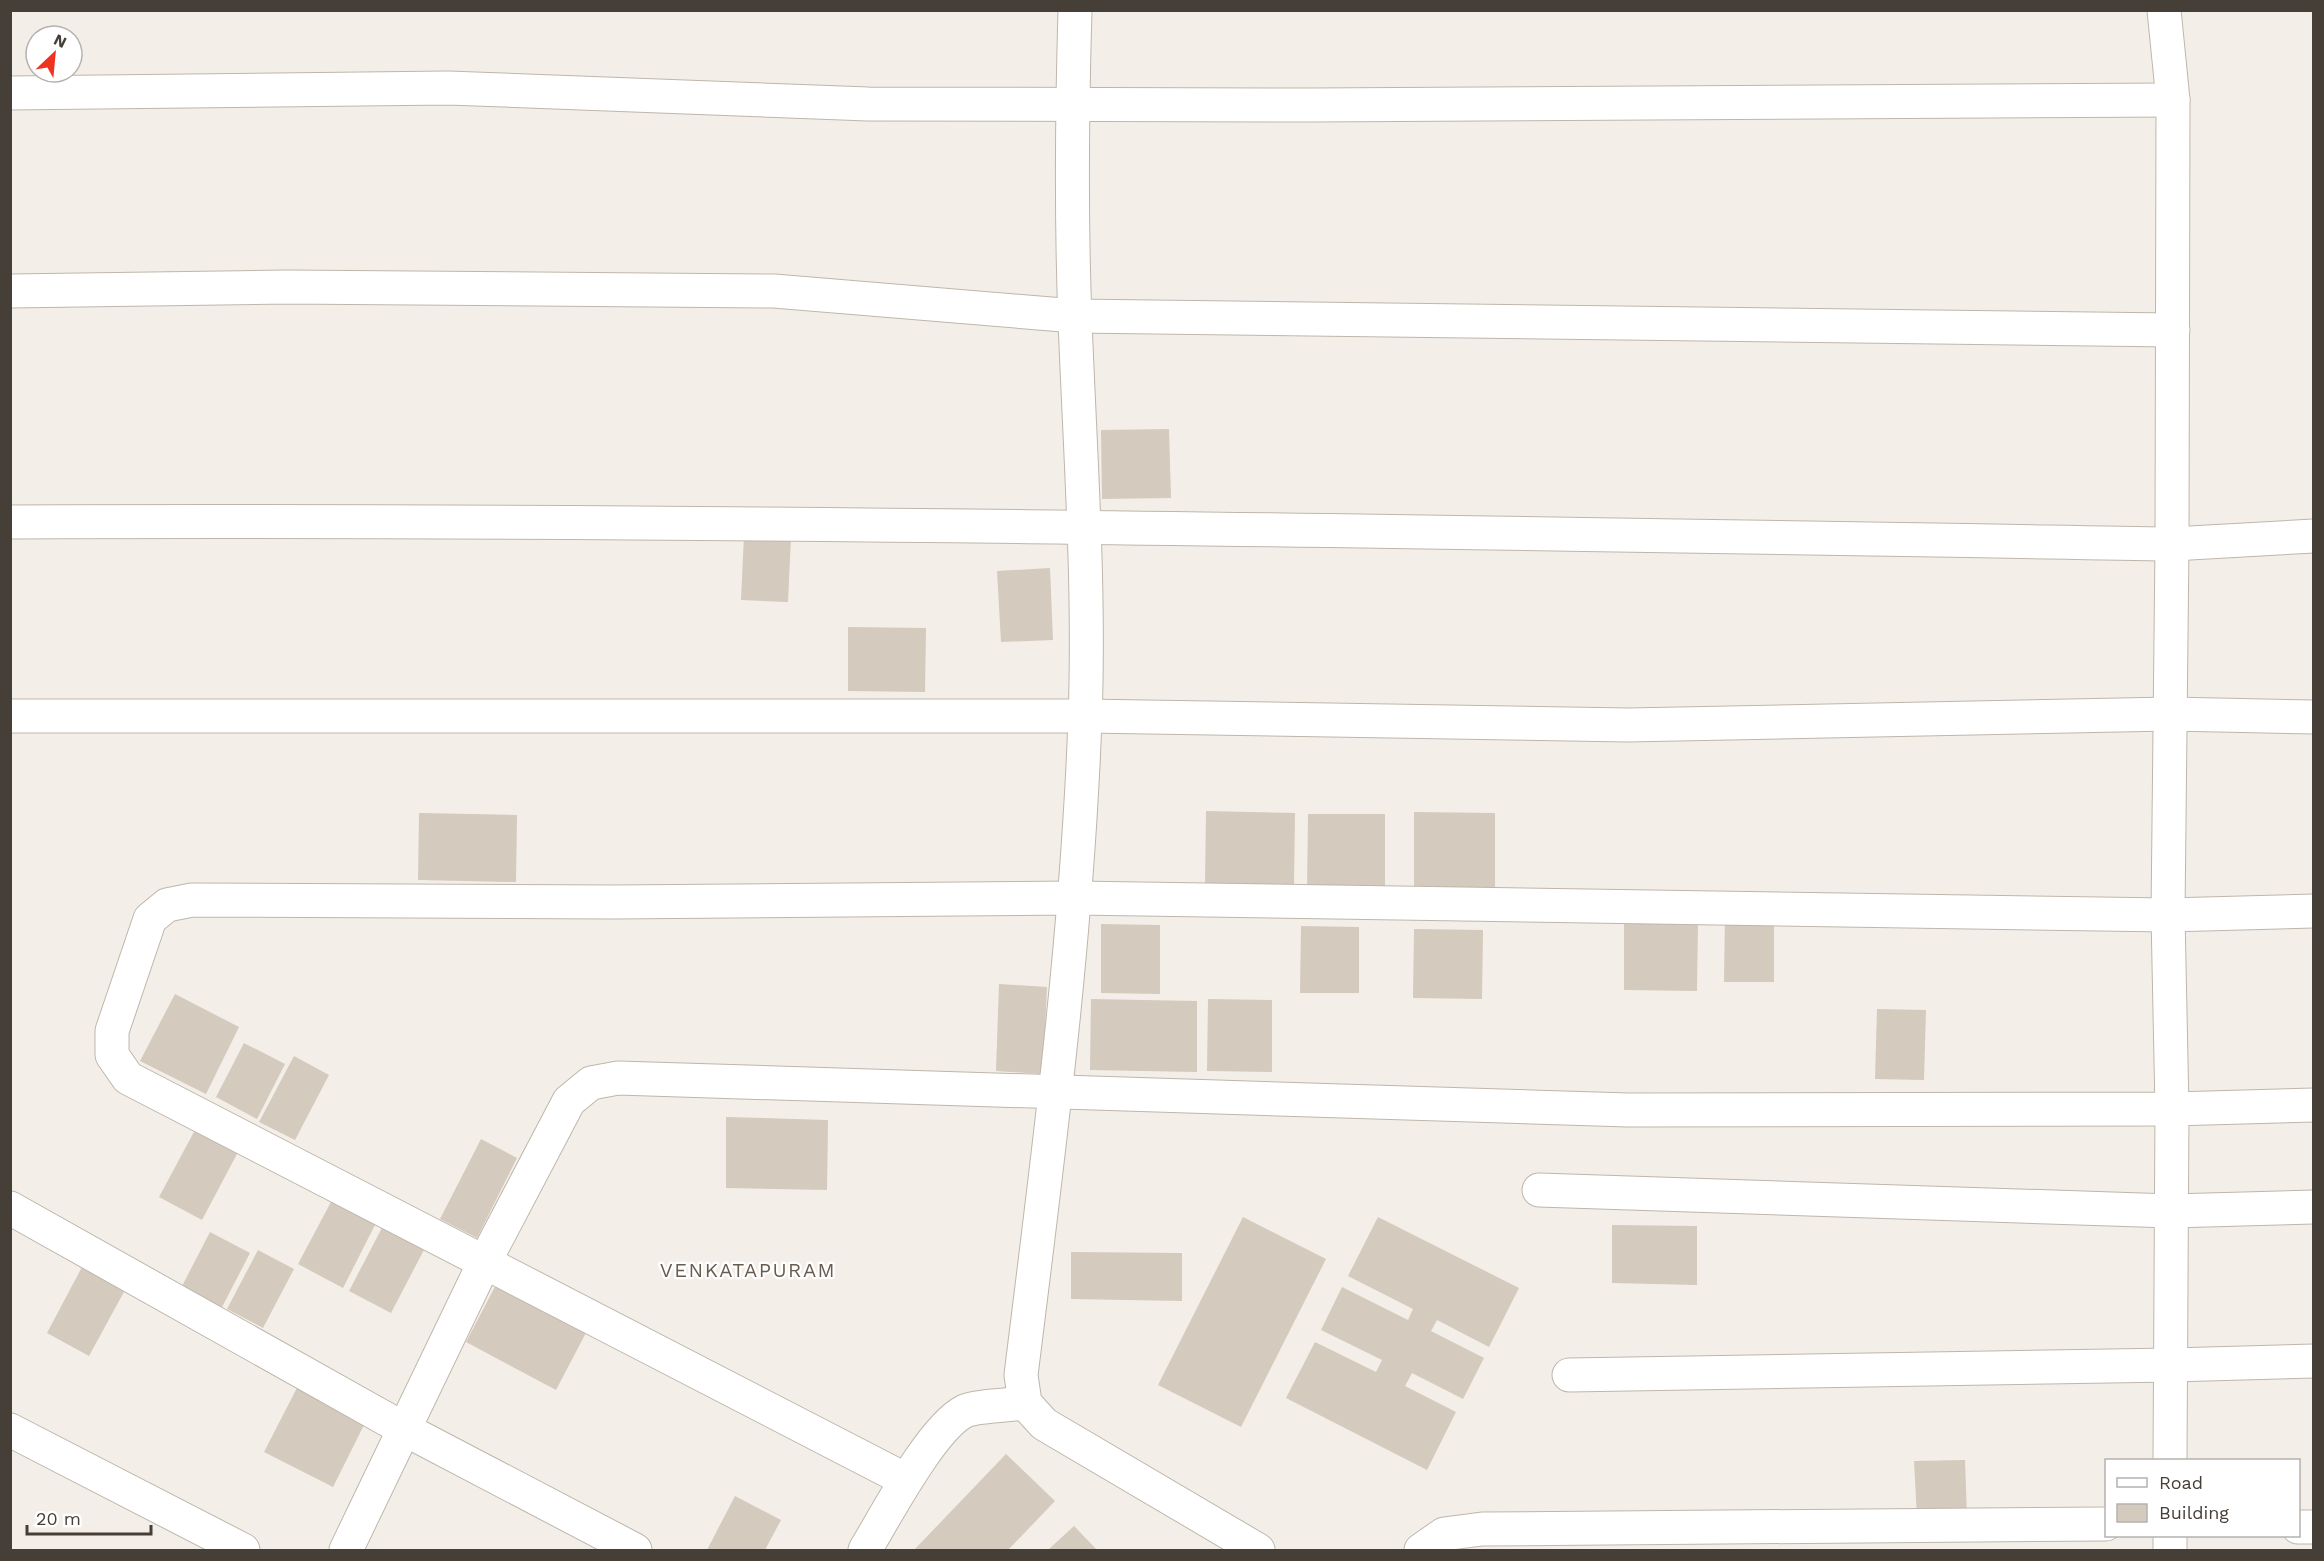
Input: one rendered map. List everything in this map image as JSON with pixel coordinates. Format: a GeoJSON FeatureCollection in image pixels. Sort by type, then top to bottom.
{"type":"FeatureCollection","features":[{"type":"Feature","properties":{"kind":"street"},"geometry":{"type":"LineString","coordinates":[[1075,10],[1072,105],[1075,316],[1084,526],[1085,716],[1075,898],[1056,1092],[1021,1376],[1025,1403],[1044,1424],[1258,1551]]}},
{"type":"Feature","properties":{"kind":"street"},"geometry":{"type":"LineString","coordinates":[[2164,10],[2173,100],[2168,915],[2172,1109],[2170,1459]]}},
{"type":"Feature","properties":{"kind":"street"},"geometry":{"type":"LineString","coordinates":[[10,93],[448,88],[868,105],[2173,100]]}},
{"type":"Feature","properties":{"kind":"street"},"geometry":{"type":"LineString","coordinates":[[10,291],[286,286],[774,291],[1075,316],[2172,330]]}},
{"type":"Feature","properties":{"kind":"street"},"geometry":{"type":"LineString","coordinates":[[10,522],[418,520],[1084,526],[2172,544],[2313,536]]}},
{"type":"Feature","properties":{"kind":"street"},"geometry":{"type":"LineString","coordinates":[[10,716],[1085,716],[1628,725],[2170,714],[2313,717]]}},
{"type":"Feature","properties":{"kind":"street"},"geometry":{"type":"LineString","coordinates":[[906,1480],[128,1078],[112,1054],[112,1031],[150,919],[167,904],[192,900],[627,902],[1075,898],[2168,915],[2313,911]]}},
{"type":"Feature","properties":{"kind":"street"},"geometry":{"type":"LineString","coordinates":[[346,1551],[485,1261],[568,1101],[591,1083],[618,1078],[1628,1110],[2172,1109],[2313,1105]]}},
{"type":"Feature","properties":{"kind":"street"},"geometry":{"type":"LineString","coordinates":[[1539,1190],[2171,1211],[2313,1207]]}},
{"type":"Feature","properties":{"kind":"street"},"geometry":{"type":"LineString","coordinates":[[10,1208],[404,1429],[635,1551]]}},
{"type":"Feature","properties":{"kind":"street"},"geometry":{"type":"LineString","coordinates":[[1569,1375],[2171,1365],[2313,1360]]}},
{"type":"Feature","properties":{"kind":"street"},"geometry":{"type":"LineString","coordinates":[[866,1551],[906,1480],[947,1424],[966,1410],[1025,1403]]}},
{"type":"Feature","properties":{"kind":"street"},"geometry":{"type":"LineString","coordinates":[[10,1430],[243,1551]]}},
{"type":"Feature","properties":{"kind":"street"},"geometry":{"type":"LineString","coordinates":[[1421,1551],[1444,1534],[1482,1529],[2105,1524]]}},
{"type":"Feature","properties":{"kind":"building"},"geometry":{"type":"Polygon","coordinates":[[[1169,429],[1171,498],[1102,499],[1101,430],[1169,429]]]}},
{"type":"Feature","properties":{"kind":"building"},"geometry":{"type":"Polygon","coordinates":[[[744,535],[791,537],[788,602],[741,600],[744,535]]]}},
{"type":"Feature","properties":{"kind":"building"},"geometry":{"type":"Polygon","coordinates":[[[1050,568],[1053,640],[1001,642],[997,571],[1050,568]]]}},
{"type":"Feature","properties":{"kind":"building"},"geometry":{"type":"Polygon","coordinates":[[[848,627],[926,628],[925,692],[848,691],[848,627]]]}},
{"type":"Feature","properties":{"kind":"building"},"geometry":{"type":"Polygon","coordinates":[[[1206,811],[1295,813],[1294,887],[1205,885],[1206,811]]]}},
{"type":"Feature","properties":{"kind":"building"},"geometry":{"type":"Polygon","coordinates":[[[1414,812],[1495,813],[1495,889],[1414,888],[1414,812]]]}},
{"type":"Feature","properties":{"kind":"building"},"geometry":{"type":"Polygon","coordinates":[[[419,813],[517,815],[516,882],[418,880],[419,813]]]}},
{"type":"Feature","properties":{"kind":"building"},"geometry":{"type":"Polygon","coordinates":[[[1308,814],[1385,814],[1385,892],[1307,891],[1308,814]]]}},
{"type":"Feature","properties":{"kind":"building"},"geometry":{"type":"Polygon","coordinates":[[[1725,913],[1774,913],[1774,982],[1724,982],[1725,913]]]}},
{"type":"Feature","properties":{"kind":"building"},"geometry":{"type":"Polygon","coordinates":[[[1624,921],[1698,923],[1697,991],[1624,990],[1624,921]]]}},
{"type":"Feature","properties":{"kind":"building"},"geometry":{"type":"Polygon","coordinates":[[[1101,924],[1160,925],[1160,994],[1101,993],[1101,924]]]}},
{"type":"Feature","properties":{"kind":"building"},"geometry":{"type":"Polygon","coordinates":[[[1301,926],[1359,927],[1359,993],[1300,993],[1301,926]]]}},
{"type":"Feature","properties":{"kind":"building"},"geometry":{"type":"Polygon","coordinates":[[[1414,929],[1483,930],[1482,999],[1413,998],[1414,929]]]}},
{"type":"Feature","properties":{"kind":"building"},"geometry":{"type":"Polygon","coordinates":[[[999,984],[1047,987],[1043,1074],[996,1071],[999,984]]]}},
{"type":"Feature","properties":{"kind":"building"},"geometry":{"type":"Polygon","coordinates":[[[175,994],[239,1027],[206,1094],[140,1061],[175,994]]]}},
{"type":"Feature","properties":{"kind":"building"},"geometry":{"type":"Polygon","coordinates":[[[1091,999],[1197,1001],[1197,1072],[1090,1070],[1091,999]]]}},
{"type":"Feature","properties":{"kind":"building"},"geometry":{"type":"Polygon","coordinates":[[[1208,999],[1272,1000],[1272,1072],[1207,1071],[1208,999]]]}},
{"type":"Feature","properties":{"kind":"building"},"geometry":{"type":"Polygon","coordinates":[[[1877,1009],[1926,1010],[1924,1080],[1875,1079],[1877,1009]]]}},
{"type":"Feature","properties":{"kind":"building"},"geometry":{"type":"Polygon","coordinates":[[[244,1043],[285,1064],[257,1119],[216,1097],[244,1043]]]}},
{"type":"Feature","properties":{"kind":"building"},"geometry":{"type":"Polygon","coordinates":[[[294,1056],[329,1075],[295,1140],[259,1122],[294,1056]]]}},
{"type":"Feature","properties":{"kind":"building"},"geometry":{"type":"Polygon","coordinates":[[[726,1117],[828,1120],[827,1190],[726,1188],[726,1117]]]}},
{"type":"Feature","properties":{"kind":"building"},"geometry":{"type":"Polygon","coordinates":[[[195,1130],[238,1152],[202,1220],[159,1197],[195,1130]]]}},
{"type":"Feature","properties":{"kind":"building"},"geometry":{"type":"Polygon","coordinates":[[[481,1139],[517,1158],[477,1238],[440,1219],[481,1139]]]}},
{"type":"Feature","properties":{"kind":"building"},"geometry":{"type":"Polygon","coordinates":[[[332,1200],[376,1223],[343,1288],[298,1264],[332,1200]]]}},
{"type":"Feature","properties":{"kind":"building"},"geometry":{"type":"Polygon","coordinates":[[[1243,1217],[1326,1259],[1241,1427],[1158,1385],[1243,1217]]]}},
{"type":"Feature","properties":{"kind":"building"},"geometry":{"type":"Polygon","coordinates":[[[1378,1217],[1519,1288],[1489,1347],[1437,1320],[1431,1331],[1484,1358],[1463,1399],[1412,1373],[1405,1386],[1456,1412],[1427,1470],[1286,1398],[1315,1342],[1376,1372],[1382,1360],[1321,1330],[1342,1287],[1408,1320],[1413,1309],[1348,1276],[1378,1217]]]}},
{"type":"Feature","properties":{"kind":"building"},"geometry":{"type":"Polygon","coordinates":[[[384,1224],[426,1246],[391,1313],[349,1291],[384,1224]]]}},
{"type":"Feature","properties":{"kind":"building"},"geometry":{"type":"Polygon","coordinates":[[[1612,1225],[1697,1226],[1697,1285],[1612,1283],[1612,1225]]]}},
{"type":"Feature","properties":{"kind":"building"},"geometry":{"type":"Polygon","coordinates":[[[210,1232],[250,1253],[220,1311],[180,1290],[210,1232]]]}},
{"type":"Feature","properties":{"kind":"building"},"geometry":{"type":"Polygon","coordinates":[[[258,1250],[294,1269],[263,1328],[227,1309],[258,1250]]]}},
{"type":"Feature","properties":{"kind":"building"},"geometry":{"type":"Polygon","coordinates":[[[1071,1252],[1182,1253],[1182,1301],[1071,1299],[1071,1252]]]}},
{"type":"Feature","properties":{"kind":"building"},"geometry":{"type":"Polygon","coordinates":[[[82,1267],[125,1290],[89,1356],[47,1333],[82,1267]]]}},
{"type":"Feature","properties":{"kind":"building"},"geometry":{"type":"Polygon","coordinates":[[[498,1281],[588,1329],[556,1390],[466,1342],[498,1281]]]}},
{"type":"Feature","properties":{"kind":"building"},"geometry":{"type":"Polygon","coordinates":[[[300,1382],[368,1417],[333,1487],[264,1452],[300,1382]]]}},
{"type":"Feature","properties":{"kind":"building"},"geometry":{"type":"Polygon","coordinates":[[[1006,1454],[1055,1501],[1008,1550],[914,1550],[1006,1454]]]}},
{"type":"Feature","properties":{"kind":"building"},"geometry":{"type":"Polygon","coordinates":[[[1965,1460],[1967,1517],[1917,1518],[1914,1461],[1965,1460]]]}},
{"type":"Feature","properties":{"kind":"building"},"geometry":{"type":"Polygon","coordinates":[[[735,1496],[781,1520],[765,1550],[707,1550],[735,1496]]]}},
{"type":"Feature","properties":{"kind":"building"},"geometry":{"type":"Polygon","coordinates":[[[1074,1526],[1097,1550],[1048,1550],[1074,1526]]]}},
{"type":"Feature","properties":{"kind":"district","name":"VENKATAPURAM"},"geometry":{"type":"Point","coordinates":[748,1270]}}]}
